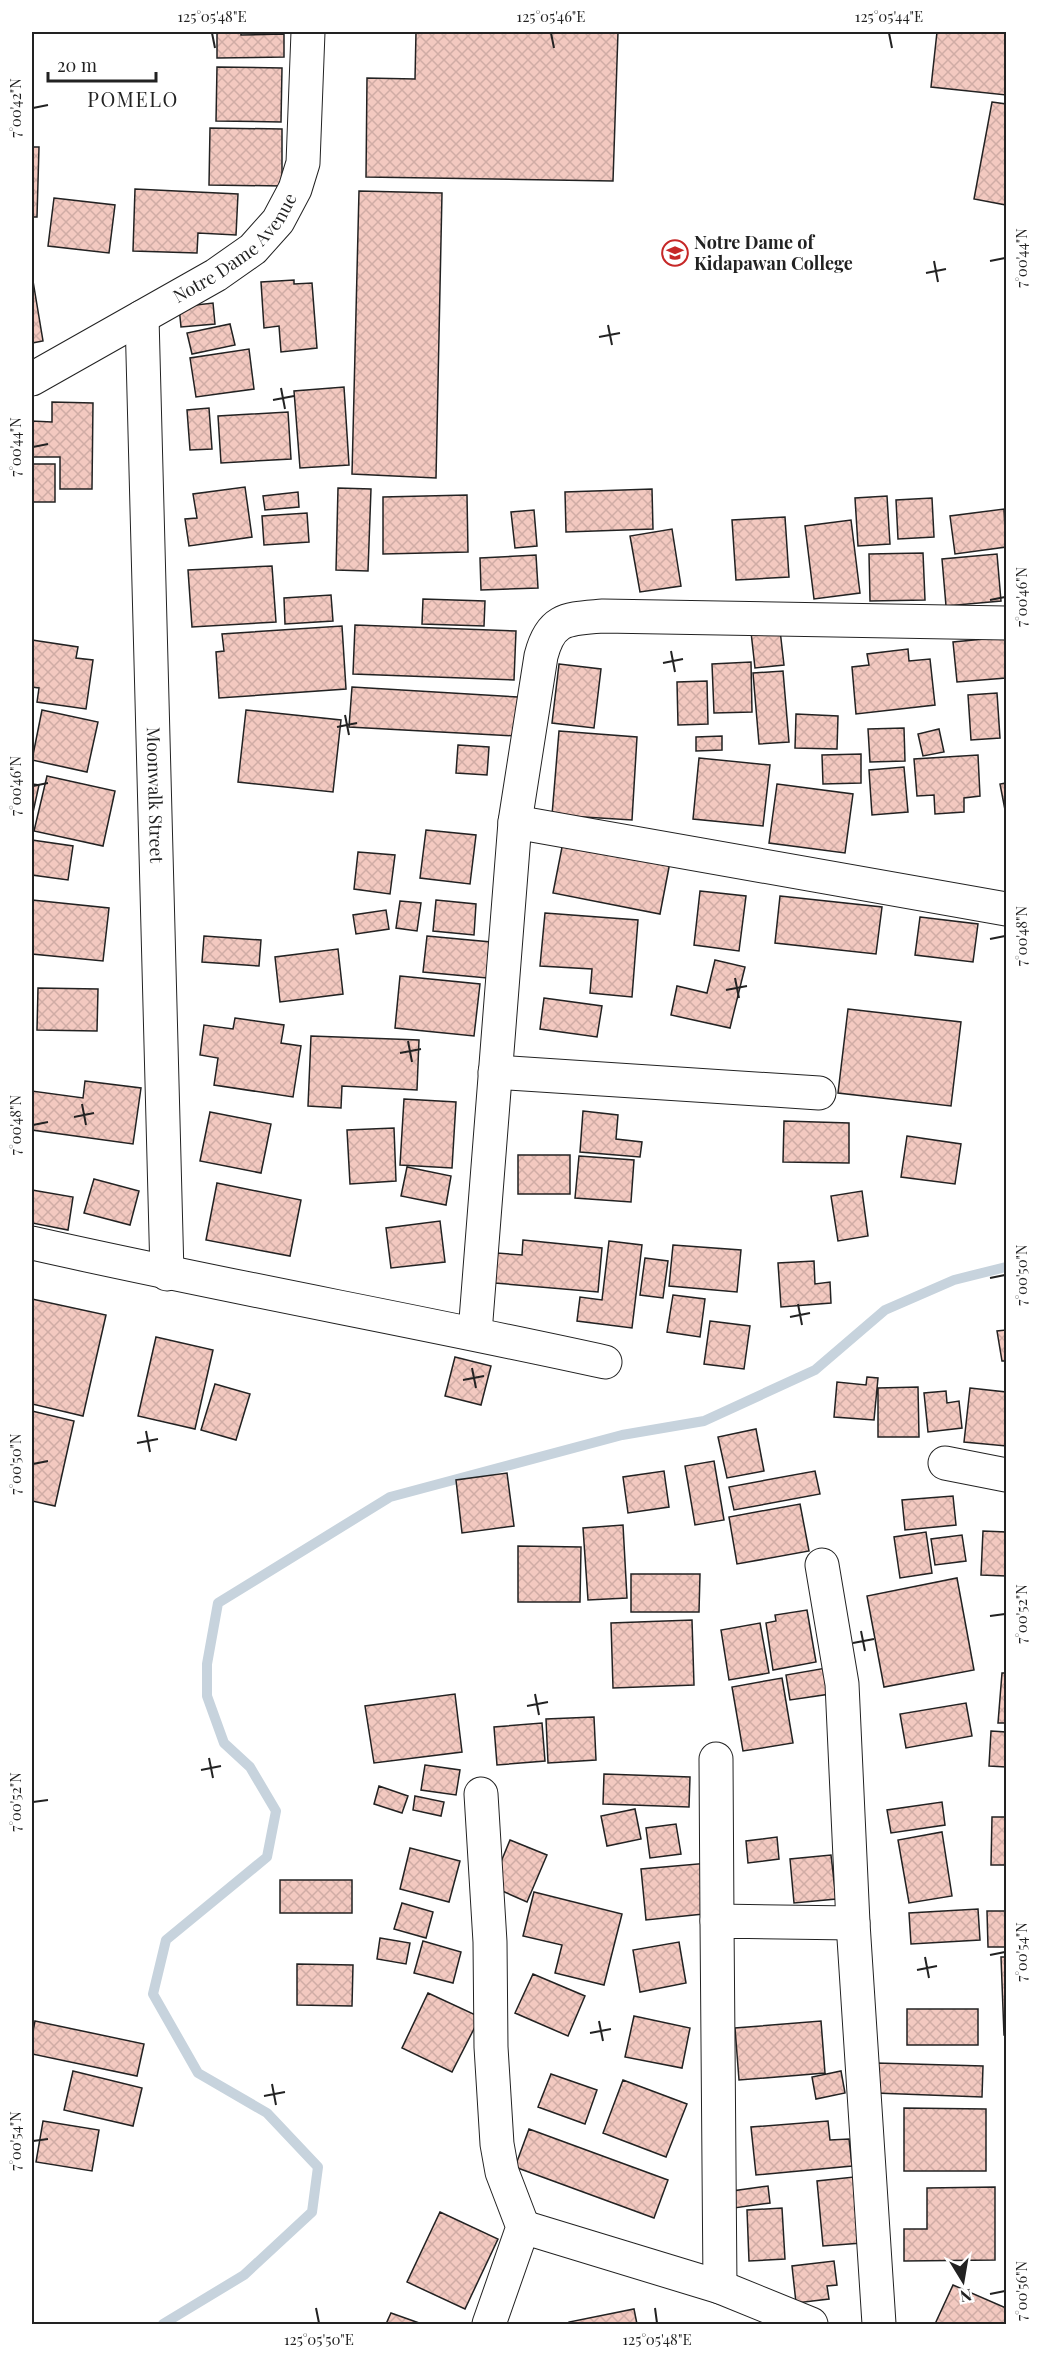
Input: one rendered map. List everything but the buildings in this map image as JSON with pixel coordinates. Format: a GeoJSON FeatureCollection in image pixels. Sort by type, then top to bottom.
{"type":"FeatureCollection","features":[{"type":"Feature","properties":{"kind":"street","name":"Notre Dame Avenue"},"geometry":{"type":"LineString","coordinates":[[32,379],[216,275],[253,249],[278,220],[296,189],[303,163],[308,32]]}},
{"type":"Feature","properties":{"kind":"street","name":"Moonwalk Street"},"geometry":{"type":"LineString","coordinates":[[142,317],[167,1274]]}},
{"type":"Feature","properties":{"kind":"street"},"geometry":{"type":"LineString","coordinates":[[475,1333],[515,822],[541,656],[546,638],[554,626],[570,619],[603,616],[1006,623]]}},
{"type":"Feature","properties":{"kind":"street"},"geometry":{"type":"LineString","coordinates":[[515,822],[1006,909]]}},
{"type":"Feature","properties":{"kind":"street"},"geometry":{"type":"LineString","coordinates":[[495,1072],[819,1093]]}},
{"type":"Feature","properties":{"kind":"street"},"geometry":{"type":"LineString","coordinates":[[32,1243],[167,1274],[475,1333],[605,1362]]}},
{"type":"Feature","properties":{"kind":"street"},"geometry":{"type":"LineString","coordinates":[[945,1463],[1006,1475]]}},
{"type":"Feature","properties":{"kind":"street"},"geometry":{"type":"LineString","coordinates":[[822,1564],[842,1684],[853,1923],[879,2325]]}},
{"type":"Feature","properties":{"kind":"street"},"geometry":{"type":"LineString","coordinates":[[716,1759],[720,2287]]}},
{"type":"Feature","properties":{"kind":"street"},"geometry":{"type":"LineString","coordinates":[[481,1794],[490,1942],[491,2047],[497,2144],[502,2172],[524,2227],[489,2325]]}},
{"type":"Feature","properties":{"kind":"street"},"geometry":{"type":"LineString","coordinates":[[717,1921],[853,1923]]}},
{"type":"Feature","properties":{"kind":"street"},"geometry":{"type":"LineString","coordinates":[[524,2227],[720,2287],[811,2325]]}},
{"type":"Feature","properties":{"kind":"waterway"},"geometry":{"type":"LineString","coordinates":[[163,2324],[244,2275],[312,2212],[318,2167],[267,2113],[198,2073],[153,1994],[166,1940],[267,1857],[276,1811],[250,1767],[224,1743],[207,1696],[207,1664],[218,1603],[390,1497],[622,1435],[704,1421],[815,1370],[885,1310],[954,1280],[1006,1267]]}},
{"type":"Feature","properties":{"kind":"place","name":"Notre Dame of Kidapawan College"},"geometry":{"type":"Point","coordinates":[675,253]}},
{"type":"Feature","properties":{"kind":"district","name":"POMELO"},"geometry":{"type":"Point","coordinates":[133,100]}}]}
